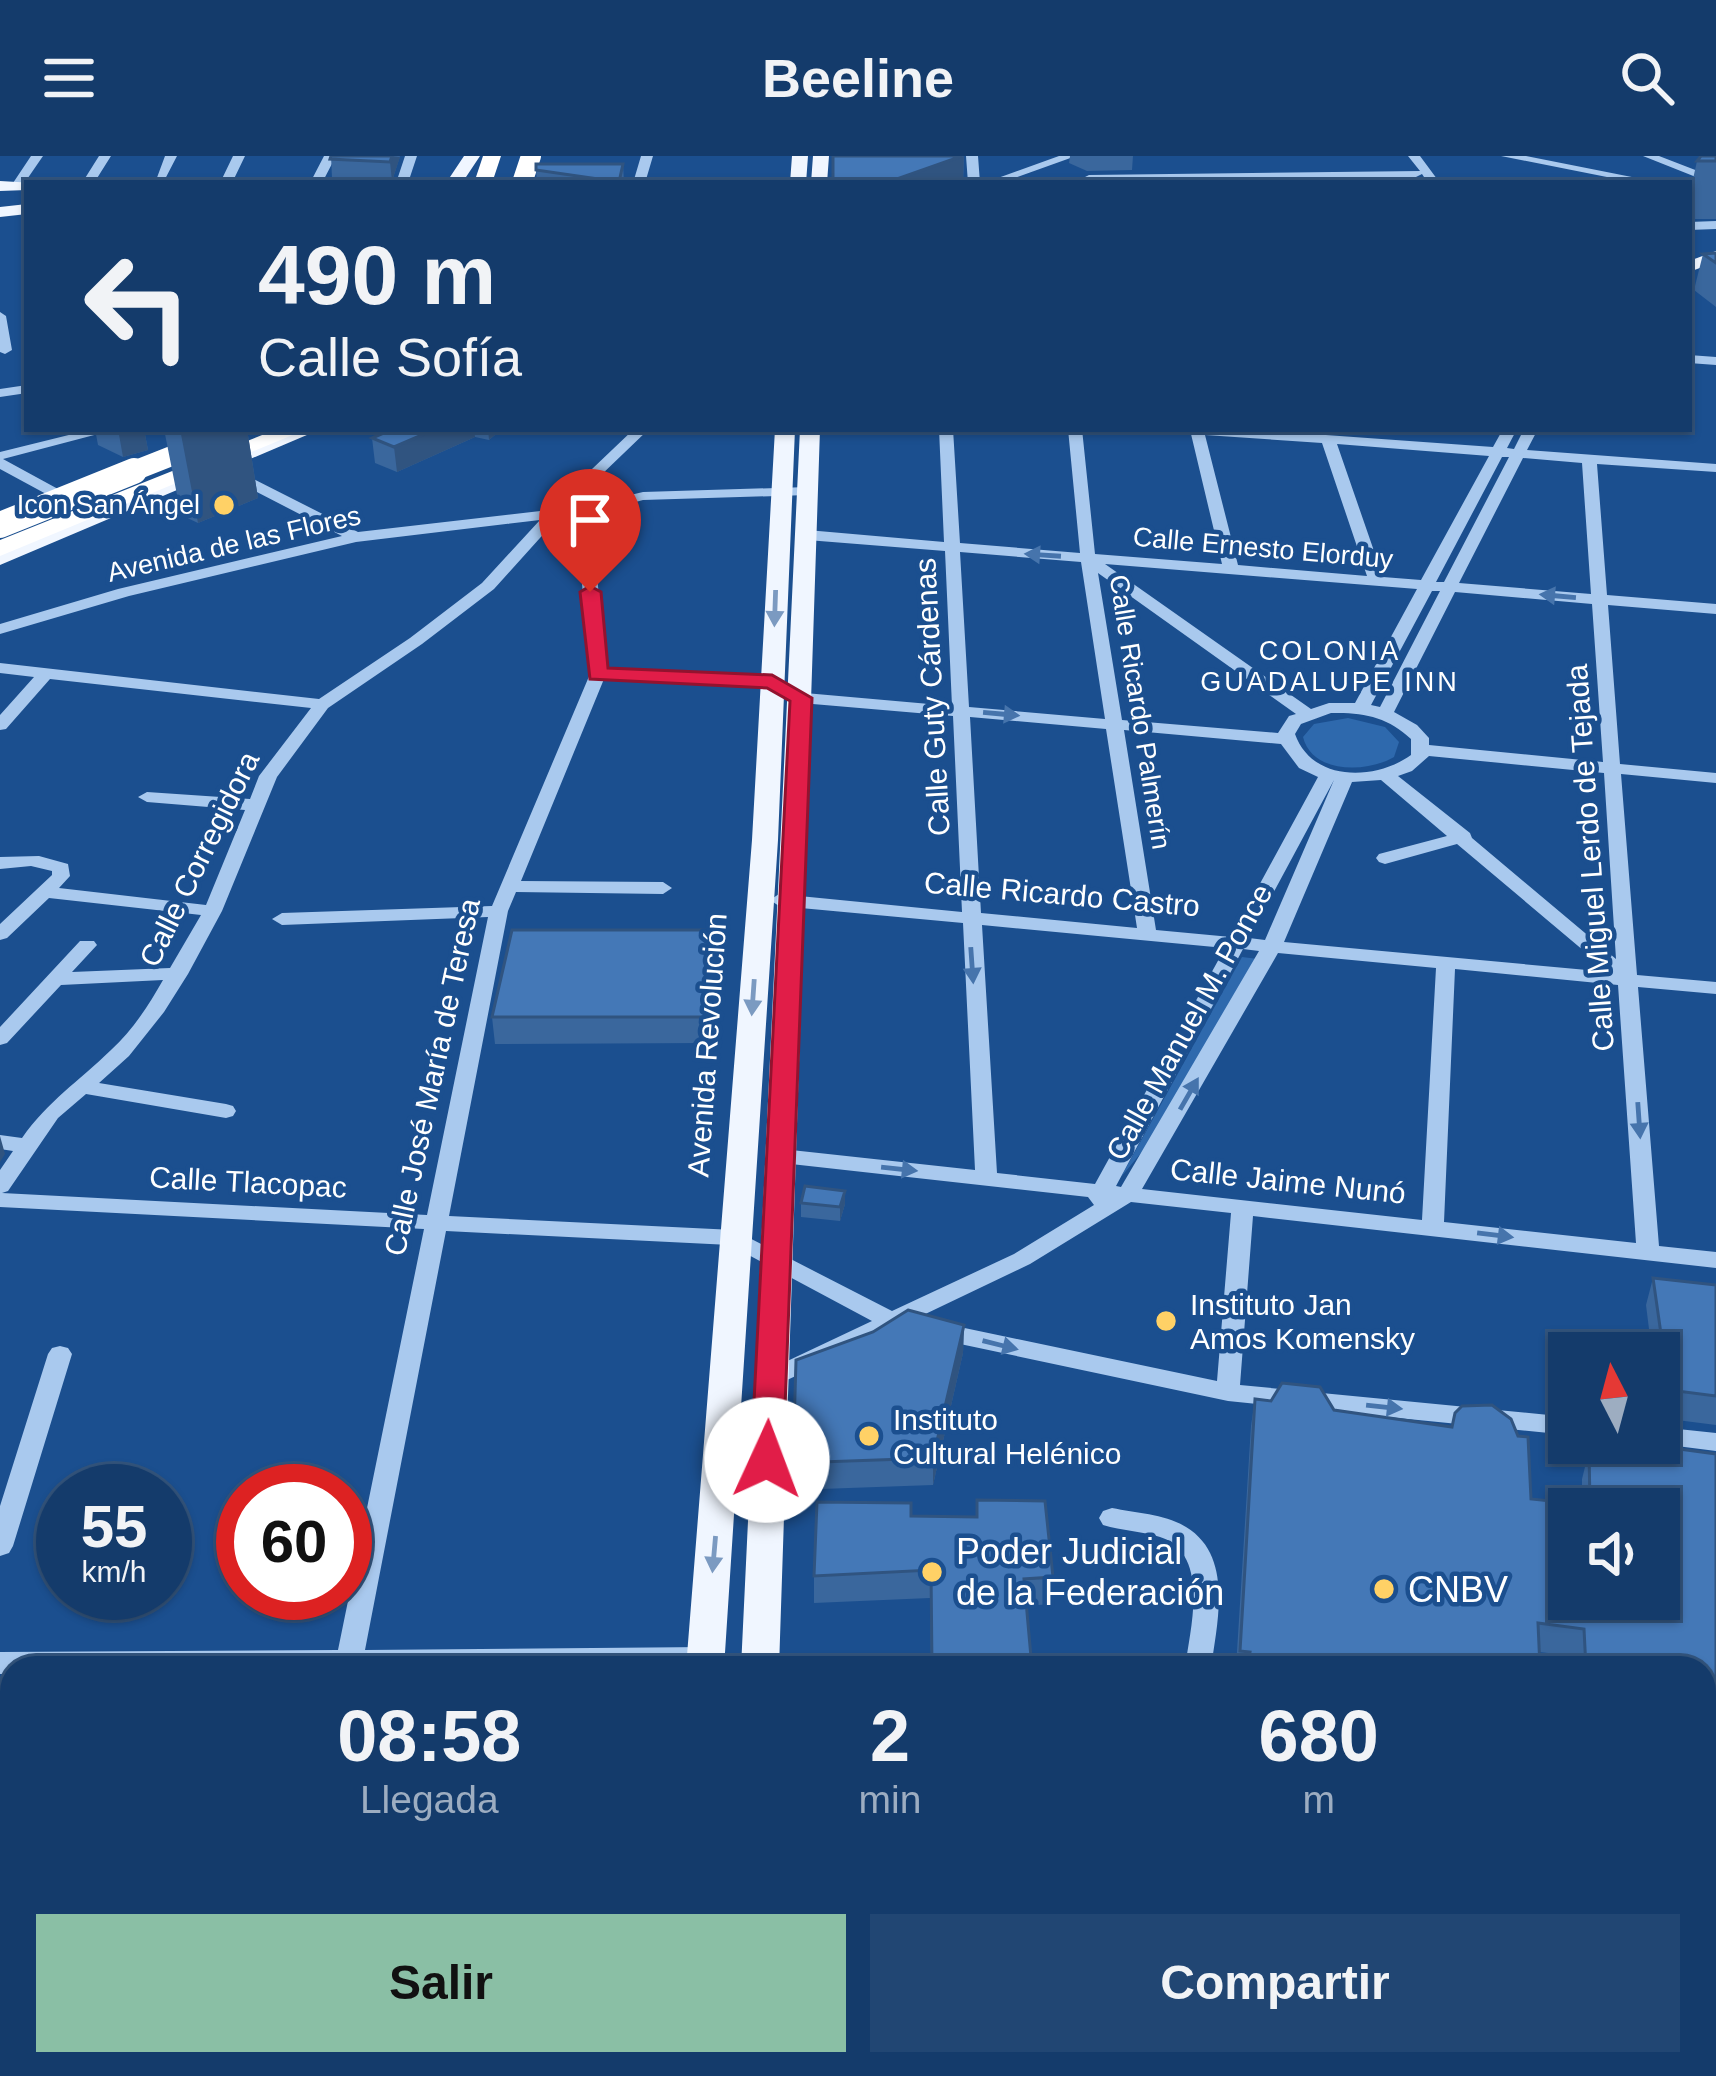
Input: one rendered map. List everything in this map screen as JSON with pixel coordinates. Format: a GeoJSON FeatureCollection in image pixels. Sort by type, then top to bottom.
{"type":"FeatureCollection","features":[{"type":"Feature","properties":{"kind":"highway"},"geometry":{"type":"LineString","coordinates":[[1,536],[214,432]]}},
{"type":"Feature","properties":{"kind":"highway"},"geometry":{"type":"LineString","coordinates":[[1,536],[233,432]]}},
{"type":"Feature","properties":{"kind":"highway"},"geometry":{"type":"LineString","coordinates":[[61,498],[248,432]]}},
{"type":"Feature","properties":{"kind":"highway"},"geometry":{"type":"LineString","coordinates":[[1,536],[270,432]]}},
{"type":"Feature","properties":{"kind":"highway"},"geometry":{"type":"LineString","coordinates":[[1,536],[288,432]]}},
{"type":"Feature","properties":{"kind":"highway"},"geometry":{"type":"LineString","coordinates":[[1,536],[85,482]]}},
{"type":"Feature","properties":{"kind":"main road"},"geometry":{"type":"LineString","coordinates":[[85,482],[212,432]]}},
{"type":"Feature","properties":{"kind":"main road"},"geometry":{"type":"LineString","coordinates":[[1,536],[302,432]]}},
{"type":"Feature","properties":{"kind":"main road","name":"Avenida Revolución"},"geometry":{"type":"LineString","coordinates":[[760,1656],[807,536],[785,432]]}},
{"type":"Feature","properties":{"kind":"main road","name":"Avenida Revolución"},"geometry":{"type":"LineString","coordinates":[[707,1656],[772,681],[794,491],[808,432]]}},
{"type":"Feature","properties":{"kind":"main road"},"geometry":{"type":"LineString","coordinates":[[718,1502],[766,1501]]}},
{"type":"Feature","properties":{"kind":"street"},"geometry":{"type":"LineString","coordinates":[[15,186],[37,156]]}},
{"type":"Feature","properties":{"kind":"street"},"geometry":{"type":"LineString","coordinates":[[86,180],[105,156]]}},
{"type":"Feature","properties":{"kind":"street"},"geometry":{"type":"LineString","coordinates":[[986,180],[1045,159],[1070,156]]}},
{"type":"Feature","properties":{"kind":"street"},"geometry":{"type":"LineString","coordinates":[[1403,156],[1419,178]]}},
{"type":"Feature","properties":{"kind":"street"},"geometry":{"type":"LineString","coordinates":[[1508,156],[1640,180]]}},
{"type":"Feature","properties":{"kind":"street"},"geometry":{"type":"LineString","coordinates":[[1648,156],[1673,161],[1715,188]]}},
{"type":"Feature","properties":{"kind":"street"},"geometry":{"type":"LineString","coordinates":[[997,180],[1045,159],[1095,180],[1419,178]]}},
{"type":"Feature","properties":{"kind":"street"},"geometry":{"type":"LineString","coordinates":[[0,316],[2,350]]}},
{"type":"Feature","properties":{"kind":"street"},"geometry":{"type":"LineString","coordinates":[[0,460],[99,432]]}},
{"type":"Feature","properties":{"kind":"street","name":"Calle Corregidora"},"geometry":{"type":"LineString","coordinates":[[0,1186],[51,1113],[122,1052],[178,974],[213,910],[268,776],[322,704],[488,586],[639,432]]}},
{"type":"Feature","properties":{"kind":"street","name":"Calle Guty Cárdenas"},"geometry":{"type":"LineString","coordinates":[[946,432],[968,915],[986,1178]]}},
{"type":"Feature","properties":{"kind":"street","name":"Calle Ricardo Palmerín"},"geometry":{"type":"LineString","coordinates":[[1075,432],[1088,558],[1147,932]]}},
{"type":"Feature","properties":{"kind":"street"},"geometry":{"type":"LineString","coordinates":[[1197,432],[1231,569]]}},
{"type":"Feature","properties":{"kind":"street"},"geometry":{"type":"LineString","coordinates":[[1223,432],[1716,468]]}},
{"type":"Feature","properties":{"kind":"street"},"geometry":{"type":"LineString","coordinates":[[1361,708],[1508,432]]}},
{"type":"Feature","properties":{"kind":"street"},"geometry":{"type":"LineString","coordinates":[[1385,713],[1454,587],[1529,432]]}},
{"type":"Feature","properties":{"kind":"street"},"geometry":{"type":"LineString","coordinates":[[1328,440],[1377,581]]}},
{"type":"Feature","properties":{"kind":"street","name":"Calle Miguel Lerdo de Tejada"},"geometry":{"type":"LineString","coordinates":[[1589,459],[1648,1252]]}},
{"type":"Feature","properties":{"kind":"street"},"geometry":{"type":"LineString","coordinates":[[0,460],[61,498]]}},
{"type":"Feature","properties":{"kind":"street"},"geometry":{"type":"LineString","coordinates":[[227,471],[356,537]]}},
{"type":"Feature","properties":{"kind":"street"},"geometry":{"type":"LineString","coordinates":[[568,506],[584,501],[614,504],[670,493],[794,491]]}},
{"type":"Feature","properties":{"kind":"street","name":"Avenida de las Flores"},"geometry":{"type":"LineString","coordinates":[[0,629],[124,592],[356,537],[568,506]]}},
{"type":"Feature","properties":{"kind":"street","name":"Calle José María de Teresa"},"geometry":{"type":"LineString","coordinates":[[350,1656],[499,910],[598,674],[568,506]]}},
{"type":"Feature","properties":{"kind":"street","name":"Calle Ernesto Elorduy"},"geometry":{"type":"LineString","coordinates":[[807,536],[1716,609]]}},
{"type":"Feature","properties":{"kind":"street"},"geometry":{"type":"LineString","coordinates":[[1088,558],[1306,713]]}},
{"type":"Feature","properties":{"kind":"street"},"geometry":{"type":"LineString","coordinates":[[0,668],[322,704]]}},
{"type":"Feature","properties":{"kind":"street"},"geometry":{"type":"LineString","coordinates":[[0,724],[45,674]]}},
{"type":"Feature","properties":{"kind":"street"},"geometry":{"type":"LineString","coordinates":[[598,674],[772,681],[801,698],[1286,739]]}},
{"type":"Feature","properties":{"kind":"street"},"geometry":{"type":"LineString","coordinates":[[1361,708],[1385,713],[1411,727],[1423,750],[1411,766],[1388,776],[1337,775],[1294,755],[1286,739],[1289,727],[1306,713],[1361,708]]}},
{"type":"Feature","properties":{"kind":"street"},"geometry":{"type":"LineString","coordinates":[[1423,750],[1716,778]]}},
{"type":"Feature","properties":{"kind":"street","name":"Calle Manuel M. Ponce"},"geometry":{"type":"LineString","coordinates":[[1095,1217],[1099,1191],[1235,941],[1337,775]]}},
{"type":"Feature","properties":{"kind":"street","name":"Calle Manuel M. Ponce"},"geometry":{"type":"LineString","coordinates":[[770,1379],[1022,1259],[1128,1194],[1273,944],[1337,775]]}},
{"type":"Feature","properties":{"kind":"street"},"geometry":{"type":"LineString","coordinates":[[1388,776],[1629,979]]}},
{"type":"Feature","properties":{"kind":"street"},"geometry":{"type":"LineString","coordinates":[[147,797],[254,805]]}},
{"type":"Feature","properties":{"kind":"street"},"geometry":{"type":"LineString","coordinates":[[1385,858],[1464,837]]}},
{"type":"Feature","properties":{"kind":"street"},"geometry":{"type":"LineString","coordinates":[[0,863],[22,860],[61,868],[61,876],[47,892],[0,934]]}},
{"type":"Feature","properties":{"kind":"street"},"geometry":{"type":"LineString","coordinates":[[509,886],[663,888]]}},
{"type":"Feature","properties":{"kind":"street"},"geometry":{"type":"LineString","coordinates":[[47,892],[213,910]]}},
{"type":"Feature","properties":{"kind":"street","name":"Calle Ricardo Castro"},"geometry":{"type":"LineString","coordinates":[[760,898],[1716,988]]}},
{"type":"Feature","properties":{"kind":"street"},"geometry":{"type":"LineString","coordinates":[[282,919],[499,910]]}},
{"type":"Feature","properties":{"kind":"street"},"geometry":{"type":"LineString","coordinates":[[0,1040],[87,945]]}},
{"type":"Feature","properties":{"kind":"street"},"geometry":{"type":"LineString","coordinates":[[1433,1228],[1446,962]]}},
{"type":"Feature","properties":{"kind":"street"},"geometry":{"type":"LineString","coordinates":[[55,979],[178,974]]}},
{"type":"Feature","properties":{"kind":"street"},"geometry":{"type":"LineString","coordinates":[[83,1087],[226,1111]]}},
{"type":"Feature","properties":{"kind":"street"},"geometry":{"type":"LineString","coordinates":[[0,1142],[27,1146]]}},
{"type":"Feature","properties":{"kind":"street","name":"Calle Jaime Nunó"},"geometry":{"type":"LineString","coordinates":[[782,1156],[1716,1259]]}},
{"type":"Feature","properties":{"kind":"street","name":"Calle Tlacopac"},"geometry":{"type":"LineString","coordinates":[[0,1200],[734,1238],[892,1321],[1228,1392],[1548,1424]]}},
{"type":"Feature","properties":{"kind":"street"},"geometry":{"type":"LineString","coordinates":[[1228,1392],[1243,1207]]}},
{"type":"Feature","properties":{"kind":"street"},"geometry":{"type":"LineString","coordinates":[[0,1546],[60,1354]]}},
{"type":"Feature","properties":{"kind":"street"},"geometry":{"type":"LineString","coordinates":[[1680,1438],[1716,1442]]}},
{"type":"Feature","properties":{"kind":"street"},"geometry":{"type":"LineString","coordinates":[[1112,1518],[1178,1534],[1201,1560],[1206,1595],[1199,1656]]}},
{"type":"Feature","properties":{"kind":"shaded area"},"geometry":{"type":"Polygon","coordinates":[[[1348,718],[1385,727],[1399,742],[1394,757],[1370,766],[1342,767],[1317,758],[1308,749],[1303,737],[1314,724],[1348,718]]]}},
{"type":"Feature","properties":{"kind":"shaded area"},"geometry":{"type":"Polygon","coordinates":[[[1242,957],[1258,959],[1150,1142],[1121,1177],[1242,957]]]}},
{"type":"Feature","properties":{"kind":"building"},"geometry":{"type":"Polygon","coordinates":[[[331,156],[392,156],[390,162],[331,156]]]}},
{"type":"Feature","properties":{"kind":"building"},"geometry":{"type":"Polygon","coordinates":[[[833,156],[962,156],[897,179],[833,180],[833,156]]]}},
{"type":"Feature","properties":{"kind":"building"},"geometry":{"type":"Polygon","coordinates":[[[536,164],[623,164],[619,180],[536,170],[536,164]]]}},
{"type":"Feature","properties":{"kind":"building"},"geometry":{"type":"Polygon","coordinates":[[[386,432],[429,432],[394,447],[372,438],[386,432]]]}},
{"type":"Feature","properties":{"kind":"building"},"geometry":{"type":"Polygon","coordinates":[[[512,930],[712,930],[704,1017],[492,1017],[512,930]]]}},
{"type":"Feature","properties":{"kind":"building"},"geometry":{"type":"Polygon","coordinates":[[[805,1186],[845,1191],[840,1207],[801,1203],[805,1186]]]}},
{"type":"Feature","properties":{"kind":"building"},"geometry":{"type":"Polygon","coordinates":[[[1653,1278],[1716,1285],[1716,1396],[1680,1391],[1680,1332],[1661,1332],[1653,1278]]]}},
{"type":"Feature","properties":{"kind":"building","name":"Instituto Cultural Helénico"},"geometry":{"type":"Polygon","coordinates":[[[908,1310],[964,1325],[933,1458],[793,1463],[796,1360],[873,1332],[908,1310]]]}},
{"type":"Feature","properties":{"kind":"building","name":"CNBV"},"geometry":{"type":"Polygon","coordinates":[[[1282,1383],[1320,1387],[1334,1410],[1452,1427],[1462,1406],[1492,1405],[1511,1419],[1518,1436],[1528,1437],[1531,1499],[1548,1501],[1548,1620],[1680,1620],[1680,1488],[1590,1488],[1589,1464],[1680,1464],[1680,1449],[1716,1454],[1716,1656],[1585,1656],[1584,1629],[1538,1623],[1539,1656],[1249,1656],[1250,1652],[1240,1651],[1255,1399],[1271,1401],[1282,1383]]]}},
{"type":"Feature","properties":{"kind":"building","name":"Poder Judicial de la Federación"},"geometry":{"type":"Polygon","coordinates":[[[977,1500],[1045,1501],[1053,1577],[1024,1579],[1031,1656],[932,1656],[931,1570],[814,1576],[817,1502],[911,1503],[911,1516],[977,1517],[977,1500]]]}},
{"type":"Feature","properties":{"kind":"place","name":"Icon San Ángel"},"geometry":{"type":"Point","coordinates":[224,505]}},
{"type":"Feature","properties":{"kind":"place","name":"Instituto Jan Amos Komensky"},"geometry":{"type":"Point","coordinates":[1166,1321]}},
{"type":"Feature","properties":{"kind":"place","name":"Instituto Cultural Helénico"},"geometry":{"type":"Point","coordinates":[869,1436]}},
{"type":"Feature","properties":{"kind":"place","name":"Poder Judicial de la Federación"},"geometry":{"type":"Point","coordinates":[932,1572]}},
{"type":"Feature","properties":{"kind":"place","name":"CNBV"},"geometry":{"type":"Point","coordinates":[1384,1589]}},
{"type":"Feature","properties":{"kind":"district","name":"COLONIA GUADALUPE INN"},"geometry":{"type":"Point","coordinates":[1330,666]}},
{"type":"Feature","properties":{"kind":"route"},"geometry":{"type":"LineString","coordinates":[[590,592],[598,674],[772,681],[801,698],[767,1460]]}}]}
